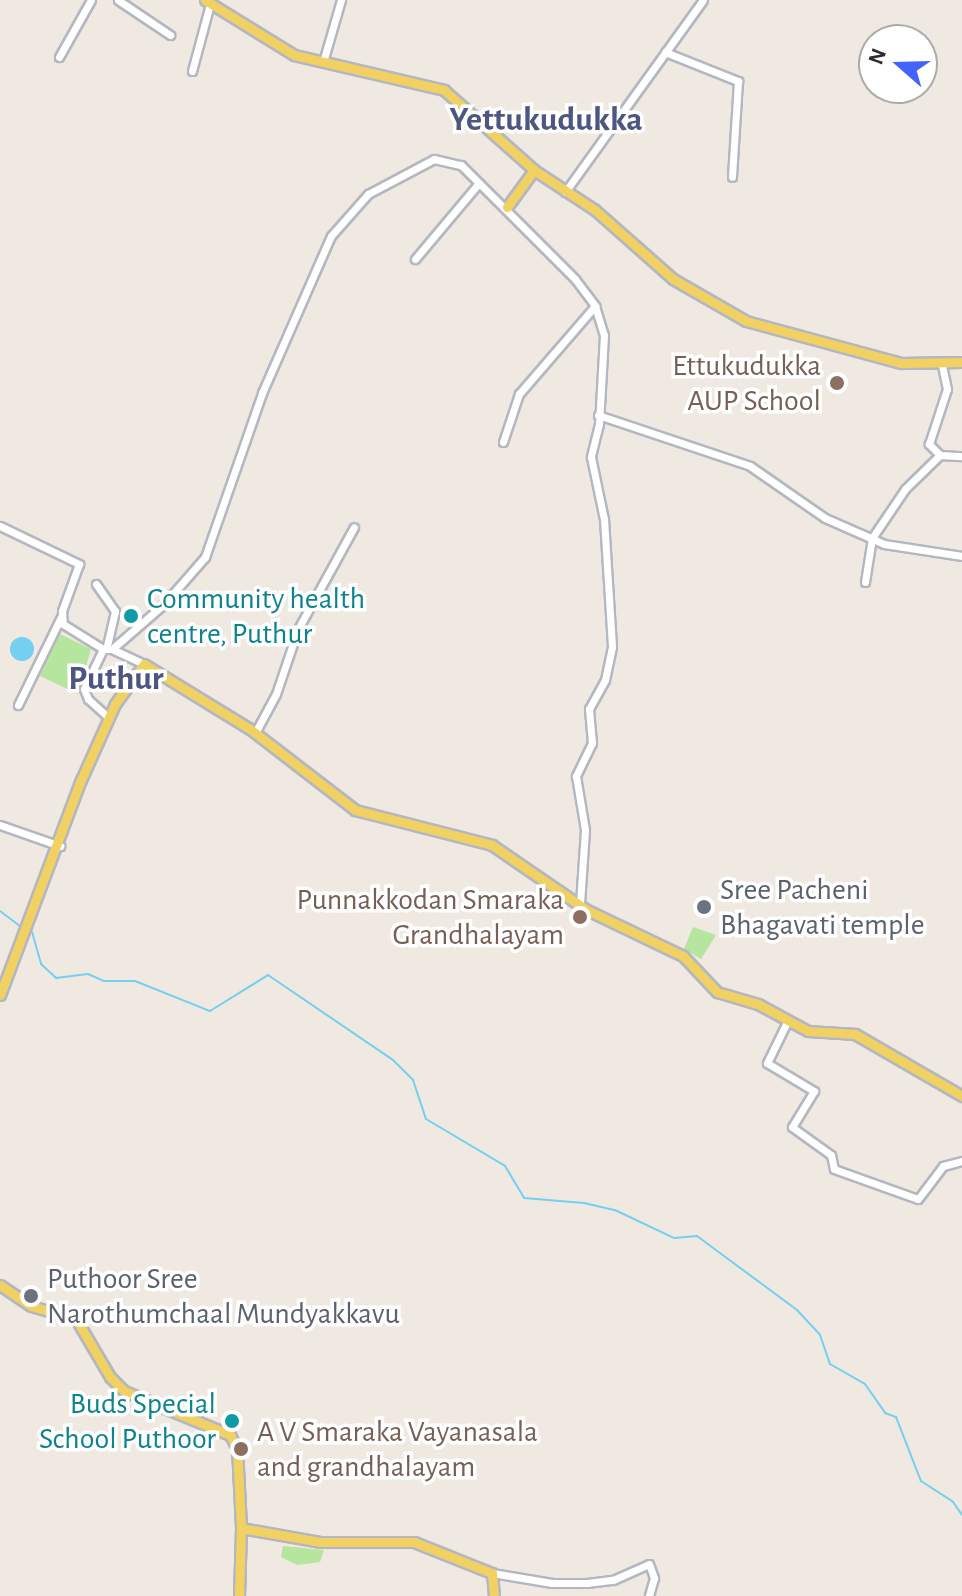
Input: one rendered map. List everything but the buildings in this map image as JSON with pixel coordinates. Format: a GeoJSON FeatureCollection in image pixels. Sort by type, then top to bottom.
{"type":"FeatureCollection","features":[{"type":"Feature","properties":{"kind":"main road"},"geometry":{"type":"LineString","coordinates":[[207,2],[261,38],[323,62],[444,90],[534,170],[595,210],[673,279],[746,321],[901,363],[942,366],[962,362]]}},
{"type":"Feature","properties":{"kind":"main road"},"geometry":{"type":"LineString","coordinates":[[507,207],[534,170]]}},
{"type":"Feature","properties":{"kind":"main road"},"geometry":{"type":"LineString","coordinates":[[0,995],[109,718],[144,664],[255,733],[355,810],[492,845],[580,903],[683,956],[717,992],[808,1031],[855,1034],[962,1096]]}},
{"type":"Feature","properties":{"kind":"main road"},"geometry":{"type":"LineString","coordinates":[[0,1285],[31,1306],[76,1319],[110,1377],[124,1391],[230,1435],[237,1448],[241,1528],[239,1596]]}},
{"type":"Feature","properties":{"kind":"main road"},"geometry":{"type":"LineString","coordinates":[[241,1528],[320,1542],[414,1542],[492,1573],[494,1596]]}},
{"type":"Feature","properties":{"kind":"street"},"geometry":{"type":"LineString","coordinates":[[59,57],[91,0]]}},
{"type":"Feature","properties":{"kind":"street"},"geometry":{"type":"LineString","coordinates":[[118,0],[170,35]]}},
{"type":"Feature","properties":{"kind":"street"},"geometry":{"type":"LineString","coordinates":[[323,62],[341,0]]}},
{"type":"Feature","properties":{"kind":"street"},"geometry":{"type":"LineString","coordinates":[[565,192],[699,1]]}},
{"type":"Feature","properties":{"kind":"street"},"geometry":{"type":"LineString","coordinates":[[192,71],[207,2]]}},
{"type":"Feature","properties":{"kind":"street"},"geometry":{"type":"LineString","coordinates":[[665,52],[738,81],[732,177]]}},
{"type":"Feature","properties":{"kind":"street"},"geometry":{"type":"LineString","coordinates":[[107,649],[200,566],[262,393],[331,236],[368,194],[434,159],[461,165],[507,207],[595,306],[605,353],[591,457],[604,519],[612,647],[605,680],[589,709],[592,743],[576,776],[585,830],[580,903]]}},
{"type":"Feature","properties":{"kind":"street"},"geometry":{"type":"LineString","coordinates":[[415,259],[479,183]]}},
{"type":"Feature","properties":{"kind":"street"},"geometry":{"type":"LineString","coordinates":[[503,442],[519,394],[595,306]]}},
{"type":"Feature","properties":{"kind":"street"},"geometry":{"type":"LineString","coordinates":[[942,366],[947,389],[929,444],[940,455],[962,456]]}},
{"type":"Feature","properties":{"kind":"street"},"geometry":{"type":"LineString","coordinates":[[598,415],[750,466],[825,518],[872,538],[962,556]]}},
{"type":"Feature","properties":{"kind":"street"},"geometry":{"type":"LineString","coordinates":[[865,582],[872,538],[905,489],[940,455]]}},
{"type":"Feature","properties":{"kind":"street"},"geometry":{"type":"LineString","coordinates":[[0,526],[67,555],[81,567],[61,617],[18,705]]}},
{"type":"Feature","properties":{"kind":"street"},"geometry":{"type":"LineString","coordinates":[[255,733],[276,694],[298,629],[354,527]]}},
{"type":"Feature","properties":{"kind":"street"},"geometry":{"type":"LineString","coordinates":[[96,584],[115,611],[107,649],[84,689],[88,699],[109,718]]}},
{"type":"Feature","properties":{"kind":"street"},"geometry":{"type":"LineString","coordinates":[[61,617],[63,624],[107,649],[144,664]]}},
{"type":"Feature","properties":{"kind":"street"},"geometry":{"type":"LineString","coordinates":[[0,825],[60,846]]}},
{"type":"Feature","properties":{"kind":"street"},"geometry":{"type":"LineString","coordinates":[[788,1020],[767,1063],[814,1091],[792,1127],[831,1155],[834,1169],[918,1199],[943,1166],[962,1161]]}},
{"type":"Feature","properties":{"kind":"street"},"geometry":{"type":"LineString","coordinates":[[492,1573],[552,1583],[587,1583],[613,1580],[649,1564],[654,1578],[649,1596]]}},
{"type":"Feature","properties":{"kind":"green space"},"geometry":{"type":"Polygon","coordinates":[[[60,634],[91,649],[78,694],[40,676],[60,634]]]}},
{"type":"Feature","properties":{"kind":"green space"},"geometry":{"type":"Polygon","coordinates":[[[693,927],[716,935],[701,959],[684,949],[693,927]]]}},
{"type":"Feature","properties":{"kind":"green space"},"geometry":{"type":"Polygon","coordinates":[[[283,1546],[324,1550],[320,1562],[297,1565],[281,1557],[283,1546]]]}},
{"type":"Feature","properties":{"kind":"water"},"geometry":{"type":"Polygon","coordinates":[[[22,637],[31,640],[34,649],[31,658],[22,661],[13,658],[10,649],[13,640],[22,637]]]}},
{"type":"Feature","properties":{"kind":"waterway"},"geometry":{"type":"LineString","coordinates":[[0,911],[20,926]]}},
{"type":"Feature","properties":{"kind":"waterway"},"geometry":{"type":"LineString","coordinates":[[32,932],[41,964],[56,978],[88,974],[104,981],[135,981],[210,1011],[268,975],[393,1060],[413,1080],[426,1119],[505,1166],[524,1198],[584,1203],[615,1210],[674,1238],[697,1236],[797,1310],[820,1335],[830,1364],[865,1384],[885,1413],[896,1417],[921,1481],[953,1502],[962,1515]]}},
{"type":"Feature","properties":{"kind":"place","name":"Ettukudukka AUP School"},"geometry":{"type":"Point","coordinates":[837,383]}},
{"type":"Feature","properties":{"kind":"place","name":"Community health centre, Puthur"},"geometry":{"type":"Point","coordinates":[131,616]}},
{"type":"Feature","properties":{"kind":"place","name":"Sree Pacheni Bhagavati temple"},"geometry":{"type":"Point","coordinates":[704,907]}},
{"type":"Feature","properties":{"kind":"place","name":"Punnakkodan Smaraka Grandhalayam"},"geometry":{"type":"Point","coordinates":[580,917]}},
{"type":"Feature","properties":{"kind":"place","name":"Puthoor Sree Narothumchaal Mundyakkavu"},"geometry":{"type":"Point","coordinates":[31,1296]}},
{"type":"Feature","properties":{"kind":"place","name":"Buds Special School Puthoor"},"geometry":{"type":"Point","coordinates":[232,1421]}},
{"type":"Feature","properties":{"kind":"place","name":"A V Smaraka Vayanasala and grandhalayam"},"geometry":{"type":"Point","coordinates":[241,1449]}},
{"type":"Feature","properties":{"kind":"district","name":"Yettukudukka"},"geometry":{"type":"Point","coordinates":[546,121]}},
{"type":"Feature","properties":{"kind":"district","name":"Puthur"},"geometry":{"type":"Point","coordinates":[116,680]}}]}
